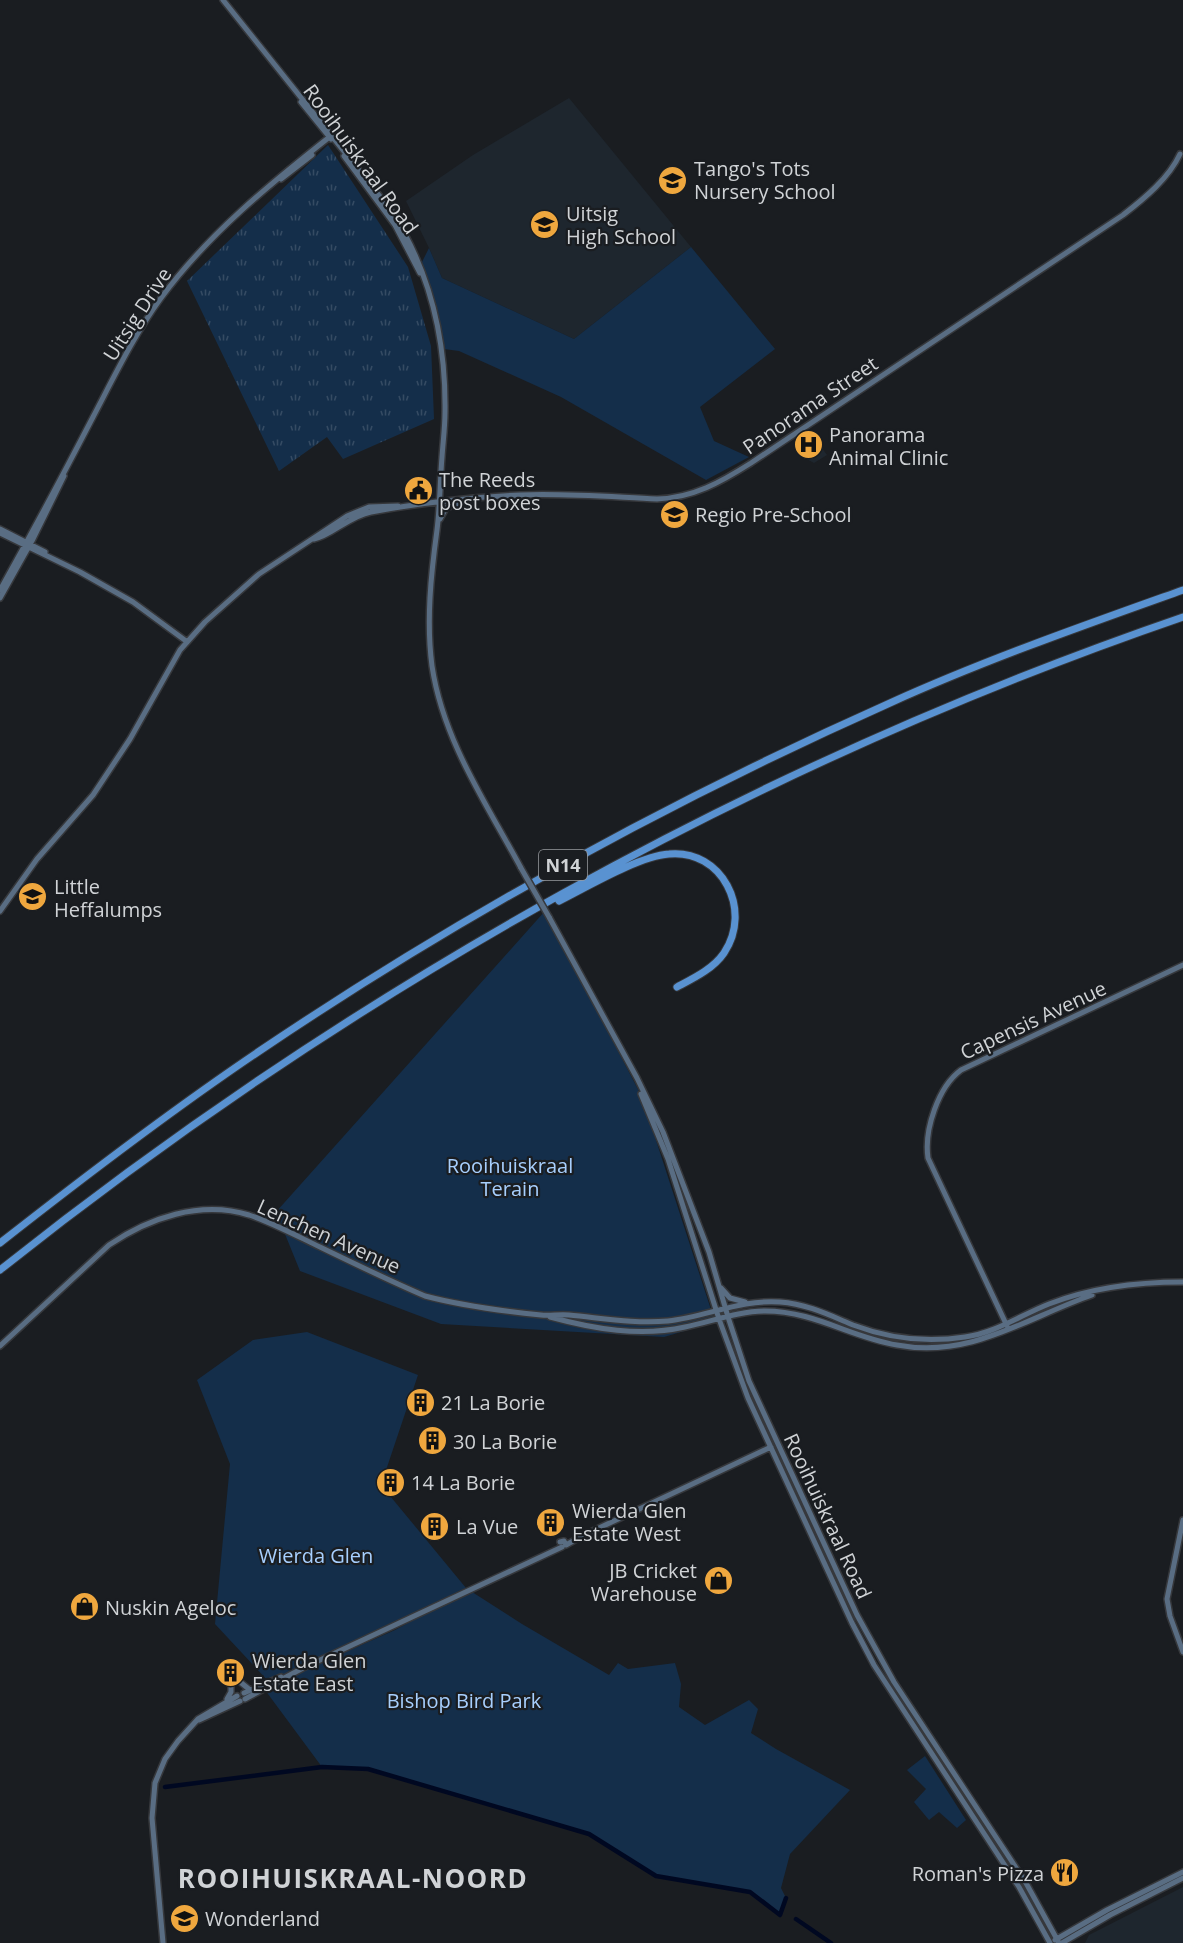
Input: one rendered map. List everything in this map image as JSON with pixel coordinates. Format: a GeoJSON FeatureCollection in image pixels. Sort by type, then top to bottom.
{"type":"FeatureCollection","features":[{"type":"Feature","properties":{"kind":"highway","name":"N14"},"geometry":{"type":"LineString","coordinates":[[0,1244],[99,1165],[257,1053],[453,928],[576,858],[752,767],[890,703],[945,679],[1183,590]]}},
{"type":"Feature","properties":{"kind":"highway","name":"N14"},"geometry":{"type":"LineString","coordinates":[[0,1270],[70,1214],[181,1132],[362,1011],[587,880],[731,805],[856,746],[1042,668],[1183,617]]}},
{"type":"Feature","properties":{"kind":"highway"},"geometry":{"type":"LineString","coordinates":[[435,967],[453,960],[552,904],[641,861],[668,854],[679,854],[707,862],[721,875],[734,900],[736,922],[732,938],[723,954],[701,974],[676,987]]}},
{"type":"Feature","properties":{"kind":"main road","name":"Rooihuiskraal Road"},"geometry":{"type":"LineString","coordinates":[[223,0],[283,75],[303,106],[331,137],[402,227],[420,264],[430,294],[441,345],[445,401],[439,446],[436,533],[429,618],[430,643],[437,693],[458,753],[549,917],[663,1132],[701,1230],[749,1381],[874,1649],[1026,1883],[1056,1942]]}},
{"type":"Feature","properties":{"kind":"main road","name":"Uitsig Drive"},"geometry":{"type":"LineString","coordinates":[[0,590],[58,491],[72,458],[130,346],[160,299],[226,223],[331,137]]}},
{"type":"Feature","properties":{"kind":"main road","name":"Panorama Street"},"geometry":{"type":"LineString","coordinates":[[0,911],[37,859],[93,795],[130,739],[186,642],[229,599],[259,574],[314,539],[320,538],[356,516],[437,502],[521,495],[675,498],[690,495],[717,484],[1123,215],[1148,194],[1182,155]]}},
{"type":"Feature","properties":{"kind":"main road"},"geometry":{"type":"LineString","coordinates":[[436,533],[441,515],[446,508],[472,499]]}},
{"type":"Feature","properties":{"kind":"main road"},"geometry":{"type":"LineString","coordinates":[[0,531],[71,565],[133,602],[186,642]]}},
{"type":"Feature","properties":{"kind":"main road","name":"Uitsig Drive"},"geometry":{"type":"LineString","coordinates":[[0,598],[27,545]]}},
{"type":"Feature","properties":{"kind":"main road","name":"Capensis Avenue"},"geometry":{"type":"LineString","coordinates":[[1009,1330],[928,1158],[928,1132],[942,1091],[961,1070],[1183,965]]}},
{"type":"Feature","properties":{"kind":"main road","name":"Rooihuiskraal Road"},"geometry":{"type":"LineString","coordinates":[[632,1071],[668,1160],[719,1319],[748,1398],[852,1623],[874,1665],[1056,1942]]}},
{"type":"Feature","properties":{"kind":"main road","name":"Lenchen Avenue"},"geometry":{"type":"LineString","coordinates":[[0,1346],[109,1245],[126,1233],[151,1221],[195,1211],[249,1215],[425,1296],[471,1306],[621,1322],[671,1321],[725,1308],[776,1302],[807,1306],[868,1330],[926,1341],[989,1332],[1048,1304],[1080,1294],[1135,1284],[1183,1282]]}},
{"type":"Feature","properties":{"kind":"main road"},"geometry":{"type":"LineString","coordinates":[[717,1280],[724,1293],[730,1298],[753,1303]]}},
{"type":"Feature","properties":{"kind":"main road","name":"Lenchen Avenue"},"geometry":{"type":"LineString","coordinates":[[544,1315],[595,1328],[657,1331],[682,1328],[754,1311],[787,1312],[810,1316],[879,1341],[919,1348],[965,1344],[1009,1330],[1076,1301],[1111,1289]]}},
{"type":"Feature","properties":{"kind":"main road"},"geometry":{"type":"LineString","coordinates":[[195,1722],[242,1697],[778,1443]]}},
{"type":"Feature","properties":{"kind":"main road"},"geometry":{"type":"LineString","coordinates":[[1183,1520],[1167,1599],[1170,1619],[1183,1652]]}},
{"type":"Feature","properties":{"kind":"main road"},"geometry":{"type":"LineString","coordinates":[[163,1943],[152,1826],[153,1792],[165,1759],[177,1741],[204,1713],[242,1697],[250,1690],[303,1668]]}},
{"type":"Feature","properties":{"kind":"main road"},"geometry":{"type":"LineString","coordinates":[[239,1681],[250,1690]]}},
{"type":"Feature","properties":{"kind":"main road"},"geometry":{"type":"LineString","coordinates":[[224,1703],[231,1694],[231,1683]]}},
{"type":"Feature","properties":{"kind":"main road"},"geometry":{"type":"LineString","coordinates":[[1056,1942],[1107,1910],[1183,1872]]}},
{"type":"Feature","properties":{"kind":"main road"},"geometry":{"type":"LineString","coordinates":[[1056,1942],[1183,1878]]}},
{"type":"Feature","properties":{"kind":"shaded area","name":"Uitsig High School"},"geometry":{"type":"Polygon","coordinates":[[[569,98],[691,247],[574,339],[442,278],[406,201],[473,155],[569,98]]]}},
{"type":"Feature","properties":{"kind":"shaded area","name":"Panorama Animal Clinic"},"geometry":{"type":"Polygon","coordinates":[[[811,433],[827,455],[814,463],[801,456],[795,449],[798,441],[811,433]]]}},
{"type":"Feature","properties":{"kind":"shaded area"},"geometry":{"type":"Polygon","coordinates":[[[1183,1887],[1183,1943],[1085,1943],[1089,1935],[1183,1887]]]}},
{"type":"Feature","properties":{"kind":"green space"},"geometry":{"type":"Polygon","coordinates":[[[328,145],[408,267],[431,346],[434,419],[343,459],[327,437],[279,471],[187,281],[328,145]]]}},
{"type":"Feature","properties":{"kind":"green space"},"geometry":{"type":"Polygon","coordinates":[[[691,247],[775,349],[700,407],[714,441],[749,457],[706,480],[561,397],[459,351],[444,349],[422,262],[429,248],[442,278],[574,339],[691,247]]]}},
{"type":"Feature","properties":{"kind":"green space","name":"Rooihuiskraal Terain"},"geometry":{"type":"Polygon","coordinates":[[[545,911],[642,1097],[715,1322],[664,1337],[441,1324],[300,1271],[276,1212],[545,911]]]}},
{"type":"Feature","properties":{"kind":"green space","name":"Wierda Glen"},"geometry":{"type":"Polygon","coordinates":[[[307,1332],[418,1375],[381,1485],[466,1588],[269,1682],[215,1624],[230,1464],[197,1380],[253,1340],[307,1332]]]}},
{"type":"Feature","properties":{"kind":"green space","name":"Bishop Bird Park"},"geometry":{"type":"Polygon","coordinates":[[[469,1590],[609,1675],[618,1663],[628,1669],[675,1663],[681,1684],[679,1707],[705,1725],[749,1700],[758,1709],[751,1733],[850,1790],[790,1854],[781,1888],[786,1898],[780,1915],[750,1892],[656,1876],[589,1834],[368,1769],[322,1767],[265,1690],[395,1630],[469,1590]]]}},
{"type":"Feature","properties":{"kind":"green space"},"geometry":{"type":"Polygon","coordinates":[[[925,1756],[966,1820],[957,1828],[939,1812],[929,1820],[914,1802],[926,1789],[907,1770],[925,1756]]]}},
{"type":"Feature","properties":{"kind":"waterway"},"geometry":{"type":"LineString","coordinates":[[165,1787],[322,1767],[368,1769],[589,1834],[656,1876],[750,1892],[780,1915],[786,1898]]}},
{"type":"Feature","properties":{"kind":"waterway"},"geometry":{"type":"LineString","coordinates":[[796,1919],[831,1943]]}},
{"type":"Feature","properties":{"kind":"place","name":"Tango's Tots Nursery School"},"geometry":{"type":"Point","coordinates":[673,180]}},
{"type":"Feature","properties":{"kind":"place","name":"Uitsig High School"},"geometry":{"type":"Point","coordinates":[545,224]}},
{"type":"Feature","properties":{"kind":"place","name":"Panorama Animal Clinic"},"geometry":{"type":"Point","coordinates":[808,445]}},
{"type":"Feature","properties":{"kind":"place","name":"The Reeds post boxes"},"geometry":{"type":"Point","coordinates":[418,491]}},
{"type":"Feature","properties":{"kind":"place","name":"Regio Pre-School"},"geometry":{"type":"Point","coordinates":[674,514]}},
{"type":"Feature","properties":{"kind":"place","name":"Little Heffalumps"},"geometry":{"type":"Point","coordinates":[33,897]}},
{"type":"Feature","properties":{"kind":"place","name":"21 La Borie"},"geometry":{"type":"Point","coordinates":[420,1402]}},
{"type":"Feature","properties":{"kind":"place","name":"30 La Borie"},"geometry":{"type":"Point","coordinates":[432,1441]}},
{"type":"Feature","properties":{"kind":"place","name":"14 La Borie"},"geometry":{"type":"Point","coordinates":[390,1482]}},
{"type":"Feature","properties":{"kind":"place","name":"Wierda Glen Estate West"},"geometry":{"type":"Point","coordinates":[551,1522]}},
{"type":"Feature","properties":{"kind":"place","name":"La Vue"},"geometry":{"type":"Point","coordinates":[435,1526]}},
{"type":"Feature","properties":{"kind":"place","name":"JB Cricket Warehouse"},"geometry":{"type":"Point","coordinates":[718,1581]}},
{"type":"Feature","properties":{"kind":"place","name":"Nuskin Ageloc"},"geometry":{"type":"Point","coordinates":[84,1607]}},
{"type":"Feature","properties":{"kind":"place","name":"Wierda Glen Estate East"},"geometry":{"type":"Point","coordinates":[231,1672]}},
{"type":"Feature","properties":{"kind":"place","name":"Roman's Pizza"},"geometry":{"type":"Point","coordinates":[1065,1873]}},
{"type":"Feature","properties":{"kind":"place","name":"Wonderland"},"geometry":{"type":"Point","coordinates":[184,1918]}},
{"type":"Feature","properties":{"kind":"district","name":"ROOIHUISKRAAL-NOORD"},"geometry":{"type":"Point","coordinates":[353,1878]}}]}
